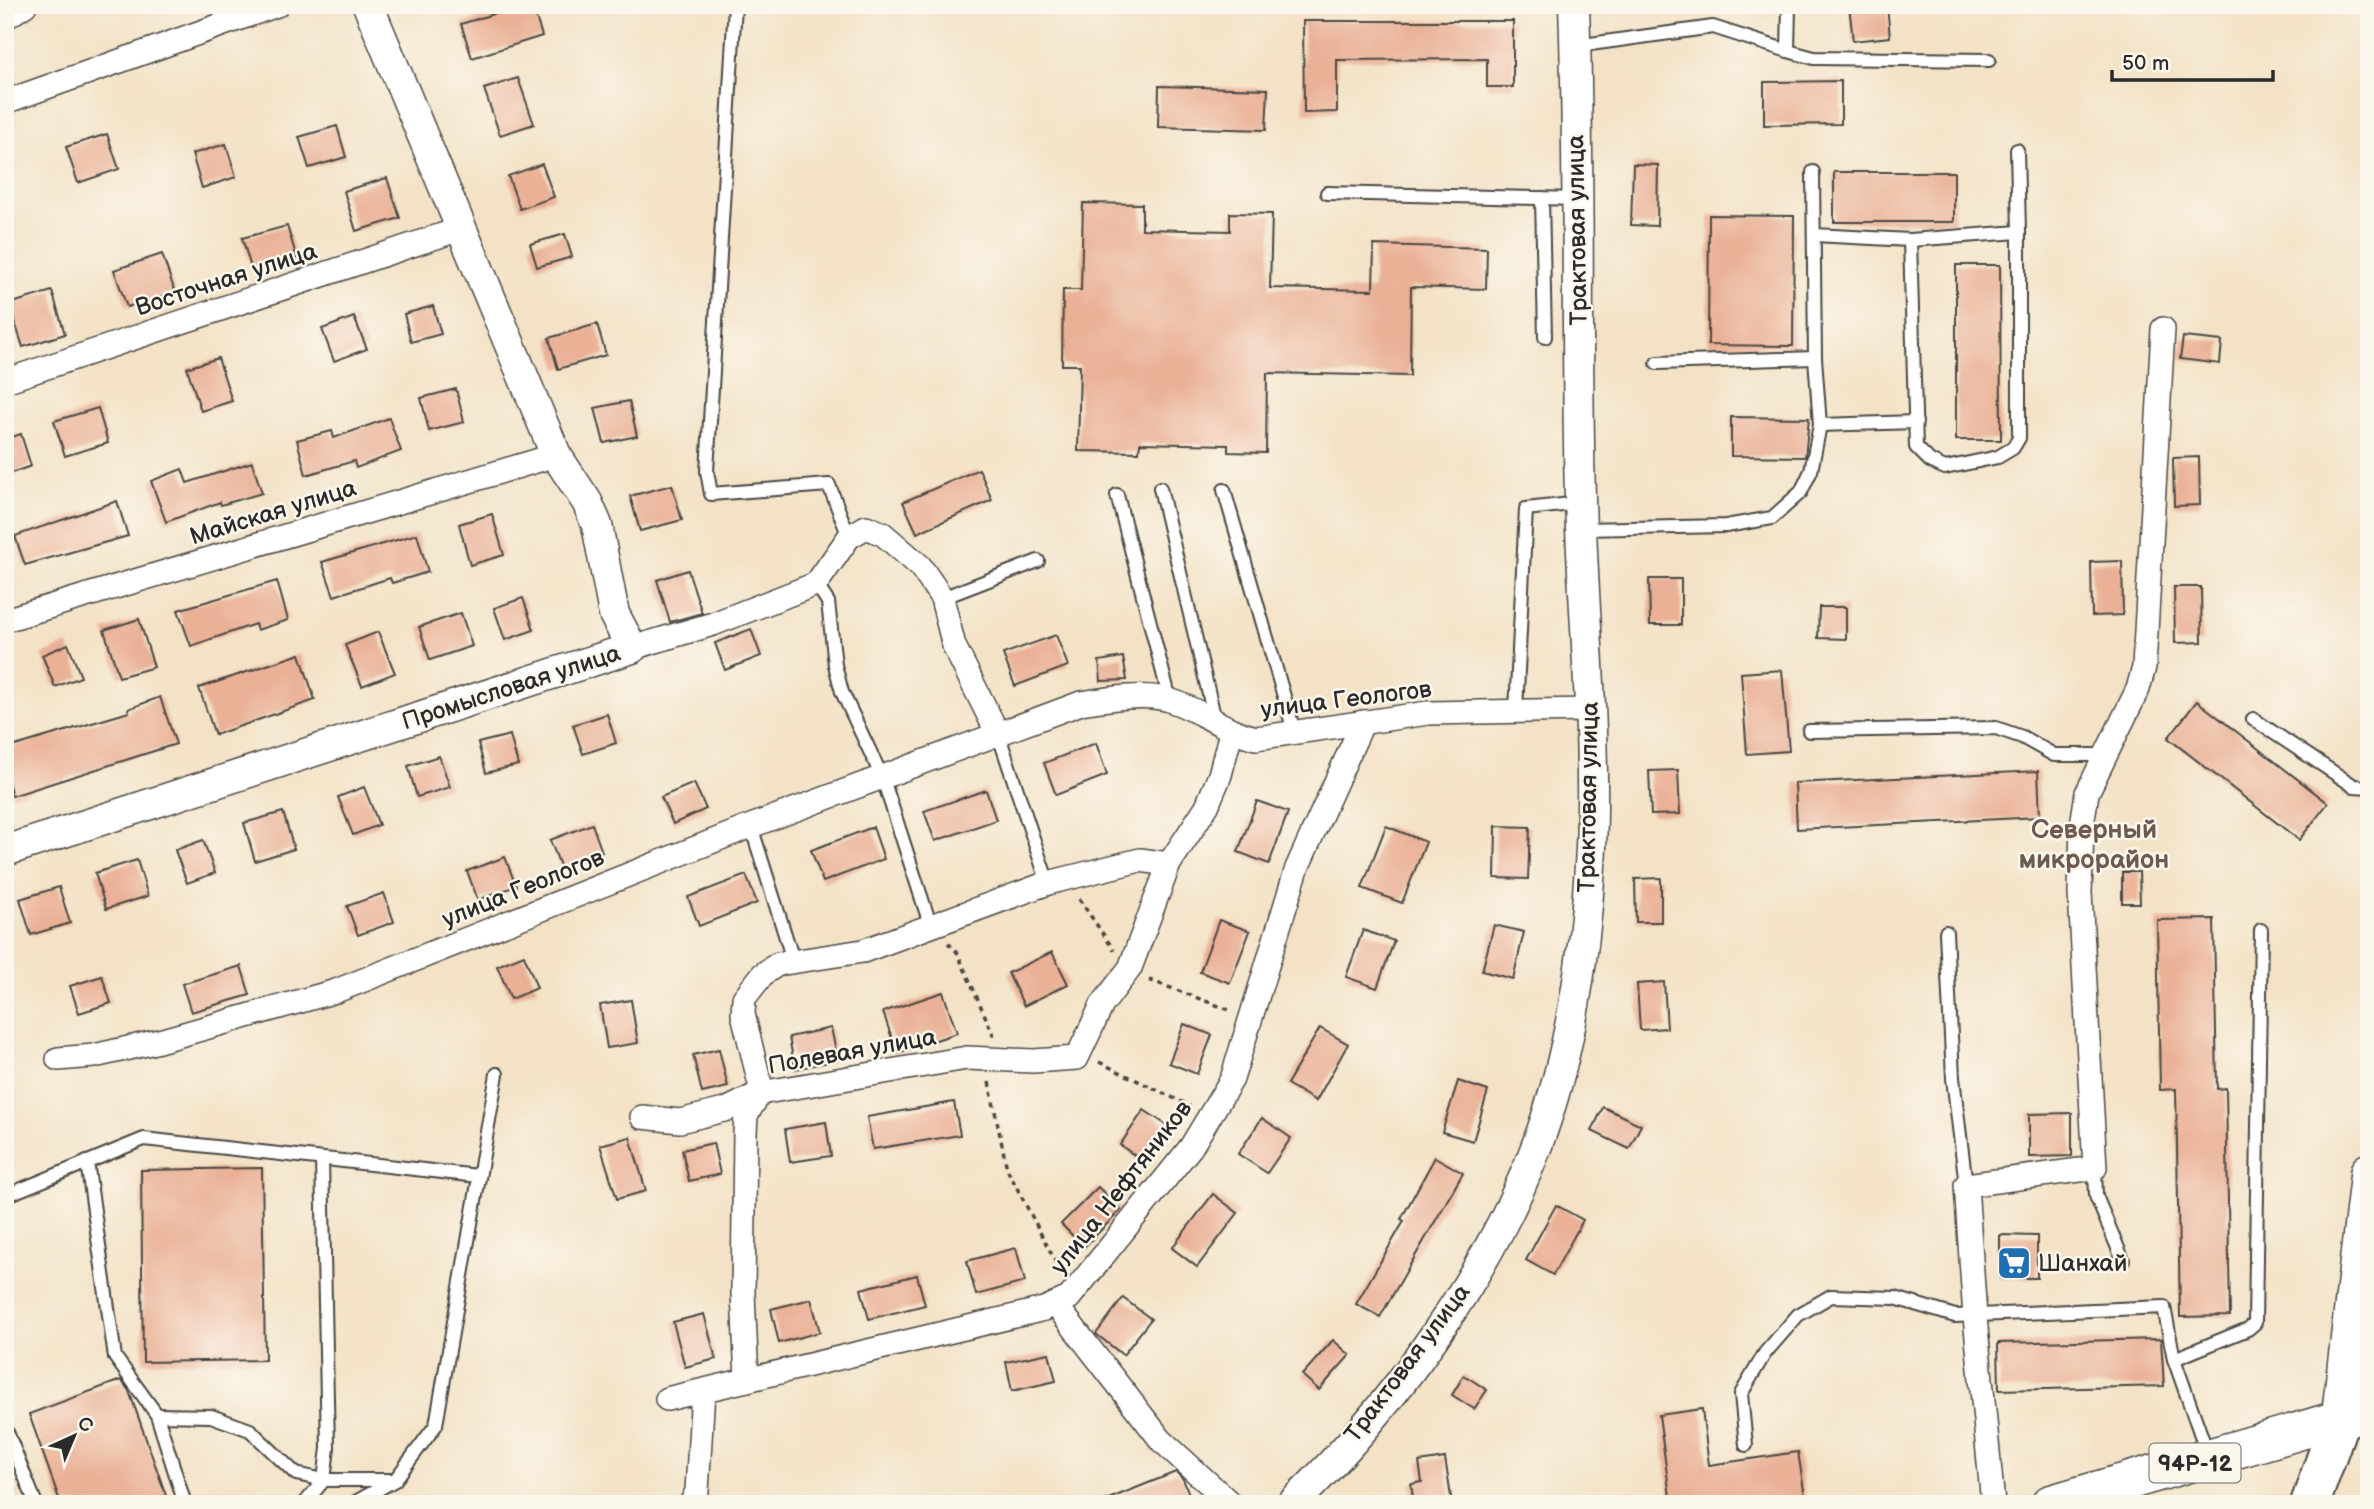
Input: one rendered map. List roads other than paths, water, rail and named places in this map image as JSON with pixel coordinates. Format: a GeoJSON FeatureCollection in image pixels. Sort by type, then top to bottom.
{"type":"FeatureCollection","features":[{"type":"Feature","properties":{"kind":"highway"},"geometry":{"type":"LineString","coordinates":[[2310,1504],[2354,1415]]}},
{"type":"Feature","properties":{"kind":"main road"},"geometry":{"type":"LineString","coordinates":[[2354,1415],[2369,1172]]}},
{"type":"Feature","properties":{"kind":"main road","name":"94Р-12"},"geometry":{"type":"LineString","coordinates":[[2050,1504],[2354,1415]]}},
{"type":"Feature","properties":{"kind":"street"},"geometry":{"type":"LineString","coordinates":[[5,18],[25,5]]}},
{"type":"Feature","properties":{"kind":"street"},"geometry":{"type":"LineString","coordinates":[[5,102],[277,5]]}},
{"type":"Feature","properties":{"kind":"street","name":"Промысловая улица"},"geometry":{"type":"LineString","coordinates":[[5,851],[632,648],[614,614],[597,525],[587,502],[556,455],[368,5]]}},
{"type":"Feature","properties":{"kind":"street","name":"Трактовая улица"},"geometry":{"type":"LineString","coordinates":[[1306,1497],[1453,1310],[1502,1222],[1537,1145],[1559,1070],[1580,961],[1591,848],[1590,710],[1581,517],[1574,5]]}},
{"type":"Feature","properties":{"kind":"street","name":"Восточная улица"},"geometry":{"type":"LineString","coordinates":[[5,381],[463,228]]}},
{"type":"Feature","properties":{"kind":"street"},"geometry":{"type":"LineString","coordinates":[[1993,1504],[1975,1317],[1966,1185],[2095,1168],[2080,893],[2082,825],[2087,793],[2108,755],[2138,689],[2144,667],[2163,329]]}},
{"type":"Feature","properties":{"kind":"street","name":"Майская улица"},"geometry":{"type":"LineString","coordinates":[[5,620],[556,455]]}},
{"type":"Feature","properties":{"kind":"street"},"geometry":{"type":"LineString","coordinates":[[632,648],[713,624],[816,584],[849,537],[866,527],[883,534],[920,566],[942,598],[954,646],[999,736]]}},
{"type":"Feature","properties":{"kind":"street","name":"улица Геологов"},"geometry":{"type":"LineString","coordinates":[[58,1059],[94,1056],[159,1041],[336,991],[751,826],[1081,704],[1112,698],[1170,700],[1223,726],[1256,738],[1428,713],[1590,710]]}},
{"type":"Feature","properties":{"kind":"street","name":"улица Нефтяников"},"geometry":{"type":"LineString","coordinates":[[667,1399],[1063,1301],[1191,1147],[1232,1079],[1297,868],[1363,722]]}},
{"type":"Feature","properties":{"kind":"street"},"geometry":{"type":"LineString","coordinates":[[747,1380],[743,1293],[745,1133],[746,1115],[760,1093],[743,1014],[744,998],[763,974],[779,964],[863,951],[1048,883],[1140,860],[1169,864],[1207,806],[1220,775],[1223,726]]}},
{"type":"Feature","properties":{"kind":"street","name":"Полевая улица"},"geometry":{"type":"LineString","coordinates":[[642,1117],[680,1121],[728,1108],[760,1093],[967,1058],[1033,1061],[1077,1058],[1102,1006],[1130,968],[1169,864]]}},
{"type":"Feature","properties":{"kind":"street"},"geometry":{"type":"LineString","coordinates":[[1063,1301],[1161,1440],[1231,1504]]}},
{"type":"Feature","properties":{"kind":"street"},"geometry":{"type":"LineString","coordinates":[[691,1504],[697,1491],[703,1391]]}},
{"type":"Feature","properties":{"kind":"lane"},"geometry":{"type":"LineString","coordinates":[[735,5],[706,471],[711,494],[829,485],[849,537]]}},
{"type":"Feature","properties":{"kind":"lane"},"geometry":{"type":"LineString","coordinates":[[1788,5],[1788,51]]}},
{"type":"Feature","properties":{"kind":"lane"},"geometry":{"type":"LineString","coordinates":[[1576,46],[1713,27],[1814,58],[1989,60]]}},
{"type":"Feature","properties":{"kind":"lane"},"geometry":{"type":"LineString","coordinates":[[1910,240],[1916,447],[1930,461],[1945,468],[1998,457],[2013,448],[2019,438],[2018,150]]}},
{"type":"Feature","properties":{"kind":"lane"},"geometry":{"type":"LineString","coordinates":[[1516,711],[1526,509],[1581,517],[1726,526],[1772,518],[1801,492],[1811,471],[1820,425],[1815,358],[1813,172]]}},
{"type":"Feature","properties":{"kind":"lane"},"geometry":{"type":"LineString","coordinates":[[1327,193],[1577,199]]}},
{"type":"Feature","properties":{"kind":"lane"},"geometry":{"type":"LineString","coordinates":[[1542,198],[1545,337]]}},
{"type":"Feature","properties":{"kind":"lane"},"geometry":{"type":"LineString","coordinates":[[1814,235],[1910,240],[2019,232]]}},
{"type":"Feature","properties":{"kind":"lane"},"geometry":{"type":"LineString","coordinates":[[1657,363],[1815,358]]}},
{"type":"Feature","properties":{"kind":"lane"},"geometry":{"type":"LineString","coordinates":[[1820,425],[1916,422]]}},
{"type":"Feature","properties":{"kind":"lane"},"geometry":{"type":"LineString","coordinates":[[1160,488],[1223,726]]}},
{"type":"Feature","properties":{"kind":"lane"},"geometry":{"type":"LineString","coordinates":[[1224,489],[1294,731]]}},
{"type":"Feature","properties":{"kind":"lane"},"geometry":{"type":"LineString","coordinates":[[1117,495],[1170,700]]}},
{"type":"Feature","properties":{"kind":"lane"},"geometry":{"type":"LineString","coordinates":[[942,598],[1038,561]]}},
{"type":"Feature","properties":{"kind":"lane"},"geometry":{"type":"LineString","coordinates":[[816,584],[828,602],[835,665],[842,692],[883,779],[931,927]]}},
{"type":"Feature","properties":{"kind":"lane"},"geometry":{"type":"LineString","coordinates":[[2253,719],[2354,786],[2369,787]]}},
{"type":"Feature","properties":{"kind":"lane"},"geometry":{"type":"LineString","coordinates":[[1809,731],[1996,728],[2022,737],[2054,755],[2108,755]]}},
{"type":"Feature","properties":{"kind":"lane"},"geometry":{"type":"LineString","coordinates":[[999,736],[1048,883]]}},
{"type":"Feature","properties":{"kind":"lane"},"geometry":{"type":"LineString","coordinates":[[751,826],[793,960]]}},
{"type":"Feature","properties":{"kind":"lane"},"geometry":{"type":"LineString","coordinates":[[2174,1359],[2248,1329],[2255,1323],[2261,930]]}},
{"type":"Feature","properties":{"kind":"lane"},"geometry":{"type":"LineString","coordinates":[[1946,932],[1953,1078],[1966,1185]]}},
{"type":"Feature","properties":{"kind":"lane"},"geometry":{"type":"LineString","coordinates":[[352,1504],[395,1480],[436,1425],[497,1074]]}},
{"type":"Feature","properties":{"kind":"lane"},"geometry":{"type":"LineString","coordinates":[[5,1196],[144,1139],[478,1176]]}},
{"type":"Feature","properties":{"kind":"lane"},"geometry":{"type":"LineString","coordinates":[[304,1504],[324,1480],[328,1448],[322,1159]]}},
{"type":"Feature","properties":{"kind":"lane"},"geometry":{"type":"LineString","coordinates":[[87,1162],[115,1357],[157,1415],[185,1504]]}},
{"type":"Feature","properties":{"kind":"lane"},"geometry":{"type":"LineString","coordinates":[[2095,1168],[2096,1196],[2123,1261]]}},
{"type":"Feature","properties":{"kind":"lane"},"geometry":{"type":"LineString","coordinates":[[1746,1445],[1741,1394],[1765,1353],[1798,1314],[1831,1296],[1895,1298],[1955,1316],[1975,1317],[2164,1307],[2174,1359],[2210,1459]]}},
{"type":"Feature","properties":{"kind":"lane"},"geometry":{"type":"LineString","coordinates":[[157,1415],[211,1416],[250,1430],[296,1474],[324,1480],[395,1480]]}},
{"type":"Feature","properties":{"kind":"lane"},"geometry":{"type":"LineString","coordinates":[[5,1427],[36,1504]]}},
{"type":"Feature","properties":{"kind":"place","name":"Шанхай"},"geometry":{"type":"Point","coordinates":[2014,1263]}},
{"type":"Feature","properties":{"kind":"district","name":"Северный микрорайон"},"geometry":{"type":"Point","coordinates":[2094,844]}}]}
